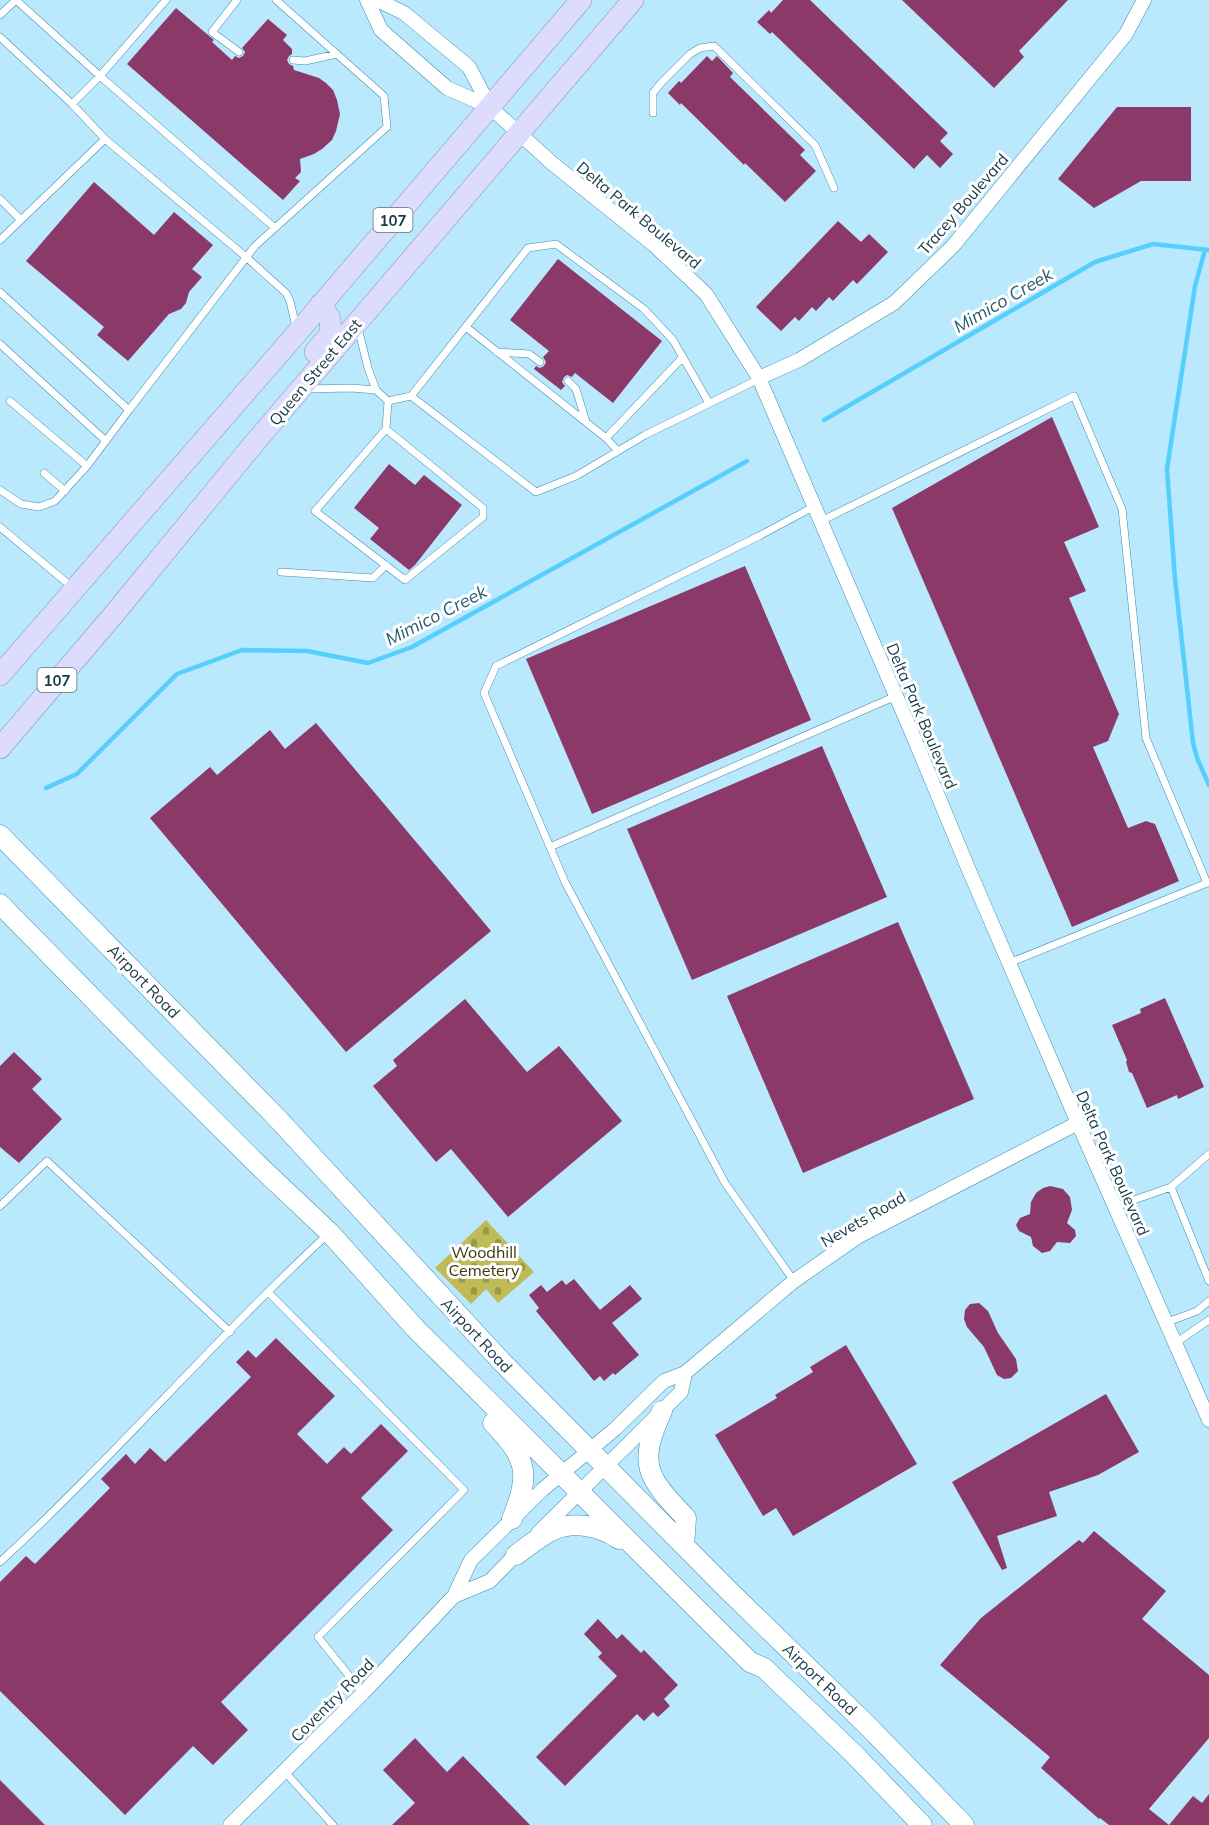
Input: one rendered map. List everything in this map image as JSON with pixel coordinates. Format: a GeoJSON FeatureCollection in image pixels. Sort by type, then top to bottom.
{"type":"FeatureCollection","features":[{"type":"Feature","properties":{"kind":"main road","name":"107"},"geometry":{"type":"LineString","coordinates":[[0,675],[297,333],[581,0]]}},
{"type":"Feature","properties":{"kind":"main road","name":"Queen Street East"},"geometry":{"type":"LineString","coordinates":[[0,748],[357,322],[633,0]]}},
{"type":"Feature","properties":{"kind":"main road"},"geometry":{"type":"LineString","coordinates":[[301,389],[299,371],[331,333],[330,319],[321,304]]}},
{"type":"Feature","properties":{"kind":"main road","name":"Airport Road"},"geometry":{"type":"LineString","coordinates":[[0,835],[229,1068],[501,1361],[684,1546],[867,1725],[964,1825]]}},
{"type":"Feature","properties":{"kind":"main road","name":"Airport Road"},"geometry":{"type":"LineString","coordinates":[[0,904],[186,1093],[330,1233],[415,1328],[561,1474],[750,1662],[764,1668],[853,1753],[922,1825]]}},
{"type":"Feature","properties":{"kind":"main road"},"geometry":{"type":"LineString","coordinates":[[478,1391],[484,1414],[519,1453],[523,1469],[523,1490],[512,1520]]}},
{"type":"Feature","properties":{"kind":"main road"},"geometry":{"type":"LineString","coordinates":[[662,1411],[651,1434],[648,1465],[663,1494],[686,1518],[684,1546]]}},
{"type":"Feature","properties":{"kind":"main road"},"geometry":{"type":"LineString","coordinates":[[516,1555],[551,1531],[571,1526],[591,1526],[611,1534],[644,1556]]}},
{"type":"Feature","properties":{"kind":"street"},"geometry":{"type":"LineString","coordinates":[[367,0],[381,30],[447,88],[489,107]]}},
{"type":"Feature","properties":{"kind":"street"},"geometry":{"type":"LineString","coordinates":[[377,0],[404,13],[469,68],[489,107]]}},
{"type":"Feature","properties":{"kind":"street","name":"Tracey Boulevard"},"geometry":{"type":"LineString","coordinates":[[759,378],[799,360],[894,303],[953,246],[1126,34],[1144,0]]}},
{"type":"Feature","properties":{"kind":"street","name":"Delta Park Boulevard"},"geometry":{"type":"LineString","coordinates":[[489,107],[580,187],[654,245],[706,294],[759,378],[1114,1207],[1209,1420]]}},
{"type":"Feature","properties":{"kind":"street","name":"Nevets Road"},"geometry":{"type":"LineString","coordinates":[[589,1450],[615,1429],[664,1381],[685,1373],[794,1281],[859,1236],[1078,1123]]}},
{"type":"Feature","properties":{"kind":"street","name":"Nevets Road"},"geometry":{"type":"LineString","coordinates":[[606,1467],[681,1392],[685,1373]]}},
{"type":"Feature","properties":{"kind":"street","name":"Coventry Road"},"geometry":{"type":"LineString","coordinates":[[230,1825],[363,1694],[454,1596],[471,1560],[589,1450]]}},
{"type":"Feature","properties":{"kind":"street","name":"Coventry Road"},"geometry":{"type":"LineString","coordinates":[[454,1596],[489,1581],[606,1467]]}},
{"type":"Feature","properties":{"kind":"lane"},"geometry":{"type":"LineString","coordinates":[[0,15],[16,0],[274,228]]}},
{"type":"Feature","properties":{"kind":"lane"},"geometry":{"type":"LineString","coordinates":[[72,104],[100,76],[166,0]]}},
{"type":"Feature","properties":{"kind":"lane"},"geometry":{"type":"LineString","coordinates":[[237,0],[212,32],[239,52]]}},
{"type":"Feature","properties":{"kind":"lane"},"geometry":{"type":"LineString","coordinates":[[0,490],[21,504],[39,507],[55,501],[87,466],[246,257],[274,228],[387,127],[384,96],[276,0]]}},
{"type":"Feature","properties":{"kind":"lane"},"geometry":{"type":"LineString","coordinates":[[0,37],[72,104],[105,139],[286,293],[297,333]]}},
{"type":"Feature","properties":{"kind":"lane"},"geometry":{"type":"LineString","coordinates":[[652,113],[653,93],[661,83],[690,54],[700,48],[714,46],[815,145],[834,188]]}},
{"type":"Feature","properties":{"kind":"lane"},"geometry":{"type":"LineString","coordinates":[[293,60],[337,54]]}},
{"type":"Feature","properties":{"kind":"lane"},"geometry":{"type":"LineString","coordinates":[[0,240],[105,139]]}},
{"type":"Feature","properties":{"kind":"lane"},"geometry":{"type":"LineString","coordinates":[[0,199],[21,220]]}},
{"type":"Feature","properties":{"kind":"lane"},"geometry":{"type":"LineString","coordinates":[[357,322],[376,390],[388,400],[411,396],[528,248],[556,244],[644,309],[673,340],[709,403]]}},
{"type":"Feature","properties":{"kind":"lane"},"geometry":{"type":"LineString","coordinates":[[0,292],[129,410]]}},
{"type":"Feature","properties":{"kind":"lane"},"geometry":{"type":"LineString","coordinates":[[466,327],[606,438],[618,451]]}},
{"type":"Feature","properties":{"kind":"lane"},"geometry":{"type":"LineString","coordinates":[[0,344],[106,441]]}},
{"type":"Feature","properties":{"kind":"lane"},"geometry":{"type":"LineString","coordinates":[[497,352],[529,354],[540,362]]}},
{"type":"Feature","properties":{"kind":"lane"},"geometry":{"type":"LineString","coordinates":[[606,438],[683,357]]}},
{"type":"Feature","properties":{"kind":"lane"},"geometry":{"type":"LineString","coordinates":[[411,396],[536,492],[576,476],[618,451],[759,378]]}},
{"type":"Feature","properties":{"kind":"lane"},"geometry":{"type":"LineString","coordinates":[[568,381],[576,389],[586,423]]}},
{"type":"Feature","properties":{"kind":"lane"},"geometry":{"type":"LineString","coordinates":[[301,389],[376,390]]}},
{"type":"Feature","properties":{"kind":"lane"},"geometry":{"type":"LineString","coordinates":[[821,521],[1074,396],[1122,509],[1146,738],[1208,883],[1009,963]]}},
{"type":"Feature","properties":{"kind":"lane"},"geometry":{"type":"LineString","coordinates":[[386,429],[483,508],[483,517],[405,580],[315,511],[386,429],[388,400]]}},
{"type":"Feature","properties":{"kind":"lane"},"geometry":{"type":"LineString","coordinates":[[10,401],[87,466]]}},
{"type":"Feature","properties":{"kind":"lane"},"geometry":{"type":"LineString","coordinates":[[44,473],[65,491]]}},
{"type":"Feature","properties":{"kind":"lane"},"geometry":{"type":"LineString","coordinates":[[794,1281],[725,1183],[565,882],[484,693],[496,666],[759,536],[814,506]]}},
{"type":"Feature","properties":{"kind":"lane"},"geometry":{"type":"LineString","coordinates":[[0,527],[74,589]]}},
{"type":"Feature","properties":{"kind":"lane"},"geometry":{"type":"LineString","coordinates":[[281,572],[373,578],[386,565]]}},
{"type":"Feature","properties":{"kind":"lane"},"geometry":{"type":"LineString","coordinates":[[550,847],[896,696]]}},
{"type":"Feature","properties":{"kind":"lane"},"geometry":{"type":"LineString","coordinates":[[1114,1207],[1171,1187],[1209,1154]]}},
{"type":"Feature","properties":{"kind":"lane"},"geometry":{"type":"LineString","coordinates":[[0,1206],[47,1161],[230,1332]]}},
{"type":"Feature","properties":{"kind":"lane"},"geometry":{"type":"LineString","coordinates":[[1171,1187],[1209,1281]]}},
{"type":"Feature","properties":{"kind":"lane"},"geometry":{"type":"LineString","coordinates":[[0,1562],[117,1448],[143,1418],[268,1292],[330,1233]]}},
{"type":"Feature","properties":{"kind":"lane"},"geometry":{"type":"LineString","coordinates":[[268,1292],[464,1490],[318,1637],[363,1694]]}},
{"type":"Feature","properties":{"kind":"lane"},"geometry":{"type":"LineString","coordinates":[[1165,1323],[1197,1311],[1209,1301]]}},
{"type":"Feature","properties":{"kind":"lane"},"geometry":{"type":"LineString","coordinates":[[1174,1344],[1209,1320]]}},
{"type":"Feature","properties":{"kind":"lane"},"geometry":{"type":"LineString","coordinates":[[285,1771],[333,1825]]}},
{"type":"Feature","properties":{"kind":"green space","name":"Woodhill Cemetery"},"geometry":{"type":"Polygon","coordinates":[[[486,1220],[534,1272],[498,1303],[486,1289],[471,1304],[435,1268],[486,1220]]]}},
{"type":"Feature","properties":{"kind":"building"},"geometry":{"type":"Polygon","coordinates":[[[783,0],[810,0],[948,133],[940,141],[953,154],[940,168],[927,155],[914,169],[772,32],[770,34],[757,22],[769,10],[771,13],[783,0]]]}},
{"type":"Feature","properties":{"kind":"building"},"geometry":{"type":"Polygon","coordinates":[[[902,0],[1068,0],[1019,51],[1024,57],[994,88],[902,0]]]}},
{"type":"Feature","properties":{"kind":"building"},"geometry":{"type":"Polygon","coordinates":[[[176,8],[214,40],[212,42],[232,60],[235,56],[239,58],[243,56],[245,52],[242,48],[268,19],[287,35],[283,40],[292,49],[292,54],[287,60],[294,70],[319,78],[333,90],[340,114],[332,140],[314,154],[300,159],[301,172],[295,178],[300,181],[283,200],[127,64],[176,8]]]}},
{"type":"Feature","properties":{"kind":"building"},"geometry":{"type":"Polygon","coordinates":[[[707,56],[712,61],[717,56],[733,73],[730,77],[805,150],[800,155],[816,171],[785,202],[668,93],[707,56]]]}},
{"type":"Feature","properties":{"kind":"building"},"geometry":{"type":"Polygon","coordinates":[[[1117,107],[1191,107],[1191,181],[1141,181],[1094,208],[1058,179],[1117,107]]]}},
{"type":"Feature","properties":{"kind":"building"},"geometry":{"type":"Polygon","coordinates":[[[94,182],[154,235],[174,212],[213,245],[192,269],[202,277],[189,292],[186,303],[181,309],[169,314],[128,361],[97,335],[104,327],[26,261],[94,182]]]}},
{"type":"Feature","properties":{"kind":"building"},"geometry":{"type":"Polygon","coordinates":[[[838,221],[861,242],[869,234],[888,252],[857,284],[853,280],[833,301],[829,297],[816,311],[812,307],[799,321],[795,317],[781,331],[756,307],[838,221]]]}},
{"type":"Feature","properties":{"kind":"building"},"geometry":{"type":"Polygon","coordinates":[[[558,259],[662,341],[613,403],[575,373],[572,377],[567,375],[564,377],[562,382],[565,386],[561,390],[534,369],[536,366],[540,368],[544,366],[546,362],[543,357],[549,351],[510,320],[558,259]]]}},
{"type":"Feature","properties":{"kind":"building"},"geometry":{"type":"Polygon","coordinates":[[[1052,417],[1099,527],[1064,542],[1086,591],[1069,598],[1119,714],[1108,741],[1093,747],[1128,828],[1146,821],[1155,824],[1179,881],[1072,927],[892,508],[1052,417]]]}},
{"type":"Feature","properties":{"kind":"building"},"geometry":{"type":"Polygon","coordinates":[[[389,464],[415,485],[424,475],[462,505],[409,570],[370,539],[379,528],[354,508],[389,464]]]}},
{"type":"Feature","properties":{"kind":"building"},"geometry":{"type":"Polygon","coordinates":[[[745,566],[811,720],[592,814],[526,659],[745,566]]]}},
{"type":"Feature","properties":{"kind":"building"},"geometry":{"type":"Polygon","coordinates":[[[316,723],[491,931],[346,1052],[150,818],[210,767],[217,775],[270,730],[285,749],[316,723]]]}},
{"type":"Feature","properties":{"kind":"building"},"geometry":{"type":"Polygon","coordinates":[[[822,746],[887,897],[692,980],[627,829],[822,746]]]}},
{"type":"Feature","properties":{"kind":"building"},"geometry":{"type":"Polygon","coordinates":[[[898,922],[974,1099],[803,1173],[727,996],[898,922]]]}},
{"type":"Feature","properties":{"kind":"building"},"geometry":{"type":"Polygon","coordinates":[[[1165,998],[1204,1087],[1178,1099],[1177,1095],[1147,1108],[1132,1073],[1129,1072],[1127,1060],[1112,1025],[1141,1013],[1140,1009],[1165,998]]]}},
{"type":"Feature","properties":{"kind":"building"},"geometry":{"type":"Polygon","coordinates":[[[465,999],[527,1072],[559,1046],[622,1121],[508,1217],[451,1149],[436,1162],[373,1086],[397,1066],[393,1060],[465,999]]]}},
{"type":"Feature","properties":{"kind":"building"},"geometry":{"type":"Polygon","coordinates":[[[14,1052],[42,1079],[32,1089],[62,1119],[19,1163],[0,1147],[0,1066],[14,1052]]]}},
{"type":"Feature","properties":{"kind":"building"},"geometry":{"type":"Polygon","coordinates":[[[1050,1186],[1063,1189],[1070,1197],[1072,1210],[1067,1223],[1075,1230],[1076,1236],[1070,1243],[1057,1242],[1050,1251],[1042,1253],[1033,1246],[1031,1237],[1019,1231],[1016,1225],[1020,1218],[1030,1214],[1031,1202],[1036,1193],[1050,1186]]]}},
{"type":"Feature","properties":{"kind":"building"},"geometry":{"type":"Polygon","coordinates":[[[574,1279],[600,1310],[630,1285],[642,1299],[612,1323],[639,1355],[604,1381],[600,1376],[594,1381],[536,1311],[539,1308],[529,1295],[541,1285],[547,1292],[562,1280],[566,1285],[574,1279]]]}},
{"type":"Feature","properties":{"kind":"building"},"geometry":{"type":"Polygon","coordinates":[[[979,1303],[988,1311],[998,1333],[1016,1359],[1018,1371],[1011,1378],[1004,1379],[997,1375],[984,1347],[967,1327],[964,1319],[965,1310],[970,1304],[979,1303]]]}},
{"type":"Feature","properties":{"kind":"building"},"geometry":{"type":"Polygon","coordinates":[[[276,1338],[335,1396],[297,1434],[327,1464],[344,1447],[351,1454],[381,1424],[408,1451],[361,1498],[393,1530],[221,1702],[248,1730],[213,1765],[193,1746],[125,1815],[0,1691],[0,1582],[26,1556],[35,1564],[110,1488],[101,1479],[126,1454],[135,1464],[150,1448],[165,1462],[251,1377],[236,1362],[248,1350],[256,1358],[276,1338]]]}},
{"type":"Feature","properties":{"kind":"building"},"geometry":{"type":"Polygon","coordinates":[[[846,1345],[917,1464],[793,1536],[776,1508],[763,1516],[715,1435],[777,1398],[775,1395],[813,1372],[810,1367],[846,1345]]]}},
{"type":"Feature","properties":{"kind":"building"},"geometry":{"type":"Polygon","coordinates":[[[1106,1394],[1139,1452],[1098,1475],[1049,1492],[1057,1516],[997,1536],[1007,1568],[1002,1570],[952,1482],[1106,1394]]]}},
{"type":"Feature","properties":{"kind":"building"},"geometry":{"type":"Polygon","coordinates":[[[1094,1531],[1166,1591],[1142,1619],[1209,1675],[1209,1738],[1149,1809],[1169,1825],[1109,1825],[1099,1819],[1041,1768],[1050,1757],[940,1665],[981,1618],[1079,1540],[1083,1543],[1094,1531]]]}},
{"type":"Feature","properties":{"kind":"building"},"geometry":{"type":"Polygon","coordinates":[[[598,1619],[617,1639],[622,1634],[641,1653],[644,1650],[678,1685],[664,1699],[670,1706],[658,1717],[653,1712],[644,1721],[637,1714],[565,1786],[536,1757],[617,1676],[598,1657],[602,1653],[584,1634],[598,1619]]]}},
{"type":"Feature","properties":{"kind":"building"},"geometry":{"type":"Polygon","coordinates":[[[415,1738],[447,1772],[463,1756],[530,1825],[392,1825],[415,1803],[383,1770],[415,1738]]]}},
{"type":"Feature","properties":{"kind":"building"},"geometry":{"type":"Polygon","coordinates":[[[0,1780],[45,1825],[0,1825],[0,1780]]]}},
{"type":"Feature","properties":{"kind":"building"},"geometry":{"type":"Polygon","coordinates":[[[1209,1794],[1209,1825],[1169,1825],[1193,1796],[1202,1803],[1209,1794]]]}},
{"type":"Feature","properties":{"kind":"waterway","name":"Mimico Creek"},"geometry":{"type":"LineString","coordinates":[[824,420],[1095,262],[1153,244],[1209,250]]}},
{"type":"Feature","properties":{"kind":"waterway"},"geometry":{"type":"LineString","coordinates":[[1205,250],[1195,286],[1167,469],[1175,579],[1193,743],[1209,785]]}},
{"type":"Feature","properties":{"kind":"waterway","name":"Mimico Creek"},"geometry":{"type":"LineString","coordinates":[[46,788],[77,774],[177,674],[242,650],[307,651],[368,663],[412,647],[747,461]]}}]}
